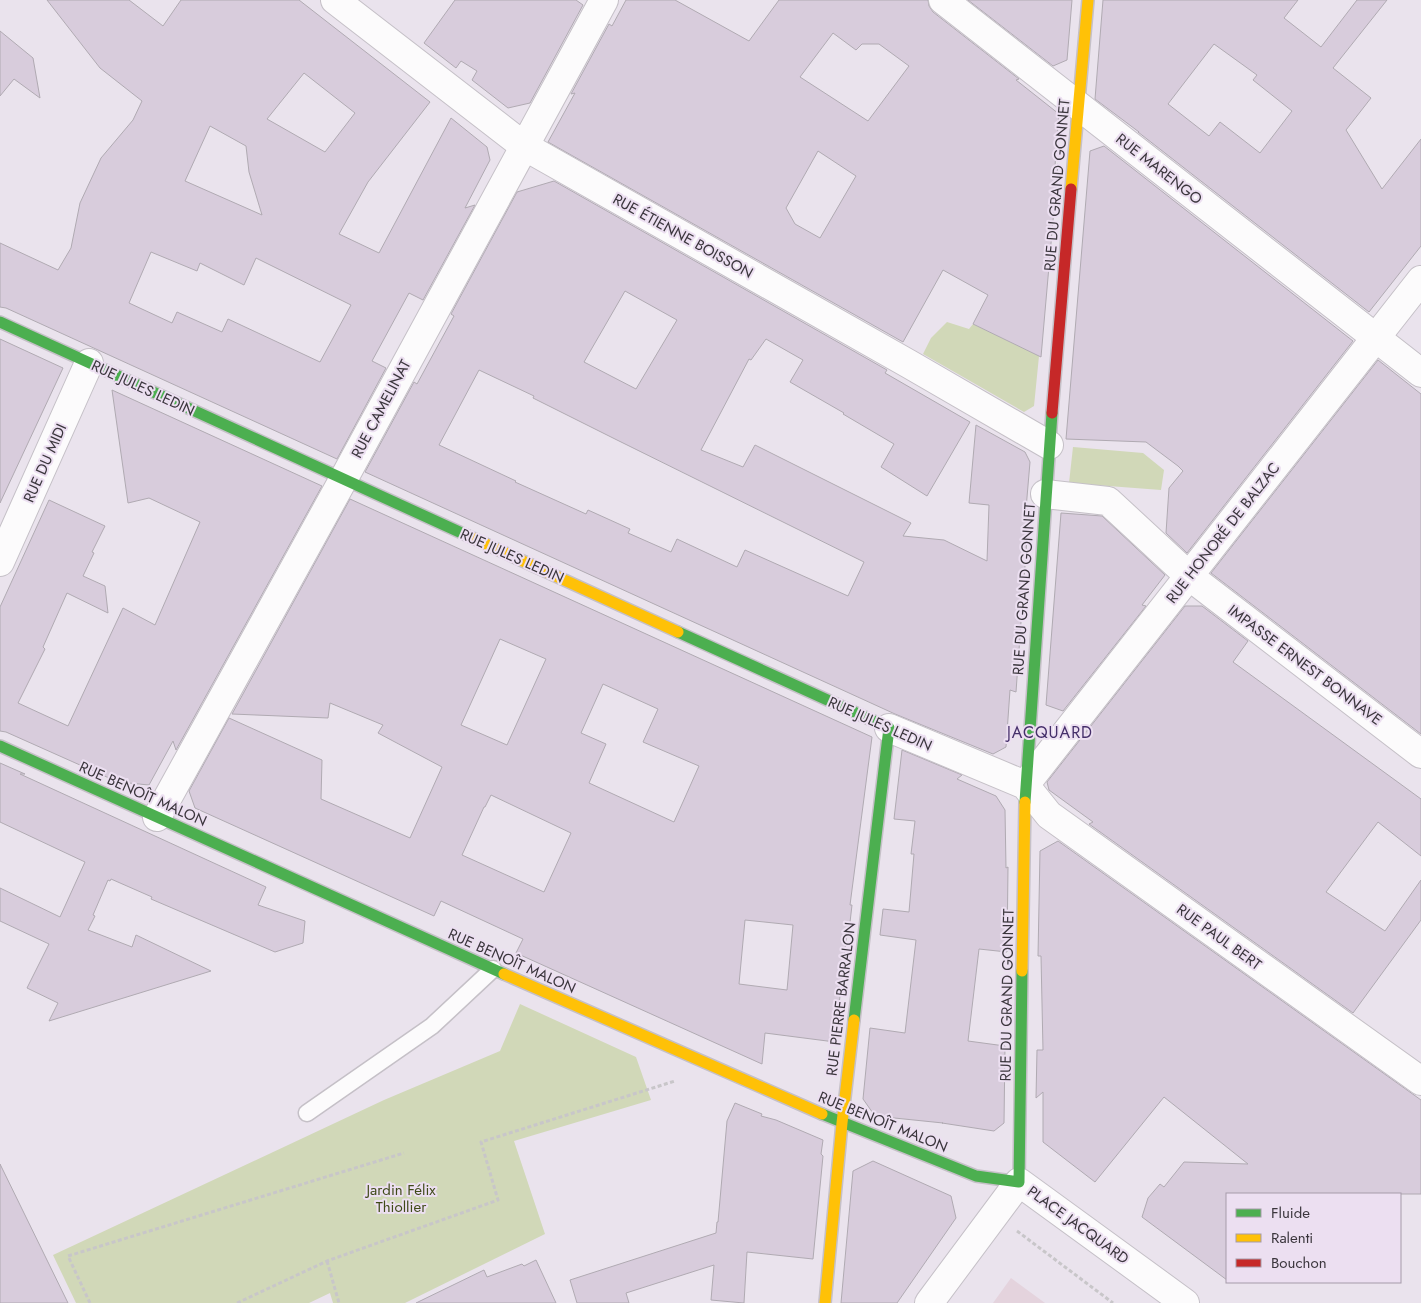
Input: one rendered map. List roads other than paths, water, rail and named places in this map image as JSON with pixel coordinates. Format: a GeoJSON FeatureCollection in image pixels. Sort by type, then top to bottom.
{"type":"FeatureCollection","features":[{"type":"Feature","properties":{"kind":"street","name":"RUE ÉTIENNE BOISSON"},"geometry":{"type":"LineString","coordinates":[[335,0],[524,146],[1048,445]]}},
{"type":"Feature","properties":{"kind":"street","name":"RUE CAMELINAT"},"geometry":{"type":"LineString","coordinates":[[157,817],[604,0]]}},
{"type":"Feature","properties":{"kind":"street","name":"RUE MARENGO"},"geometry":{"type":"LineString","coordinates":[[943,0],[1421,373]]}},
{"type":"Feature","properties":{"kind":"street","name":"RUE DU GRAND GONNET"},"geometry":{"type":"LineString","coordinates":[[1019,1182],[1025,786],[1048,445],[1088,0]]}},
{"type":"Feature","properties":{"kind":"street","name":"RUE HONORÉ DE BALZAC"},"geometry":{"type":"LineString","coordinates":[[1025,786],[1421,280]]}},
{"type":"Feature","properties":{"kind":"street","name":"RUE JULES LEDIN"},"geometry":{"type":"LineString","coordinates":[[0,322],[889,728],[1025,786]]}},
{"type":"Feature","properties":{"kind":"street","name":"RUE DU MIDI"},"geometry":{"type":"LineString","coordinates":[[0,562],[90,363]]}},
{"type":"Feature","properties":{"kind":"street","name":"IMPASSE ERNEST BONNAVE"},"geometry":{"type":"LineString","coordinates":[[1045,494],[1108,501],[1189,576],[1421,754]]}},
{"type":"Feature","properties":{"kind":"street","name":"RUE PIERRE BARRALON"},"geometry":{"type":"LineString","coordinates":[[825,1303],[842,1123],[889,728]]}},
{"type":"Feature","properties":{"kind":"street","name":"RUE BENOÎT MALON"},"geometry":{"type":"LineString","coordinates":[[0,746],[493,969],[842,1123],[976,1176],[1019,1182]]}},
{"type":"Feature","properties":{"kind":"street","name":"RUE PAUL BERT"},"geometry":{"type":"LineString","coordinates":[[1025,786],[1048,815],[1421,1081]]}},
{"type":"Feature","properties":{"kind":"street","name":"PLACE JACQUARD"},"geometry":{"type":"LineString","coordinates":[[930,1303],[1019,1182],[1185,1303]]}},
{"type":"Feature","properties":{"kind":"lane"},"geometry":{"type":"LineString","coordinates":[[307,1113],[432,1026],[493,969]]}},
{"type":"Feature","properties":{"kind":"district","name":"JACQUARD"},"geometry":{"type":"Point","coordinates":[1050,732]}},
{"type":"Feature","properties":{"kind":"park label","name":"Jardin Félix Thiollier"},"geometry":{"type":"Point","coordinates":[401,1198]}}]}
